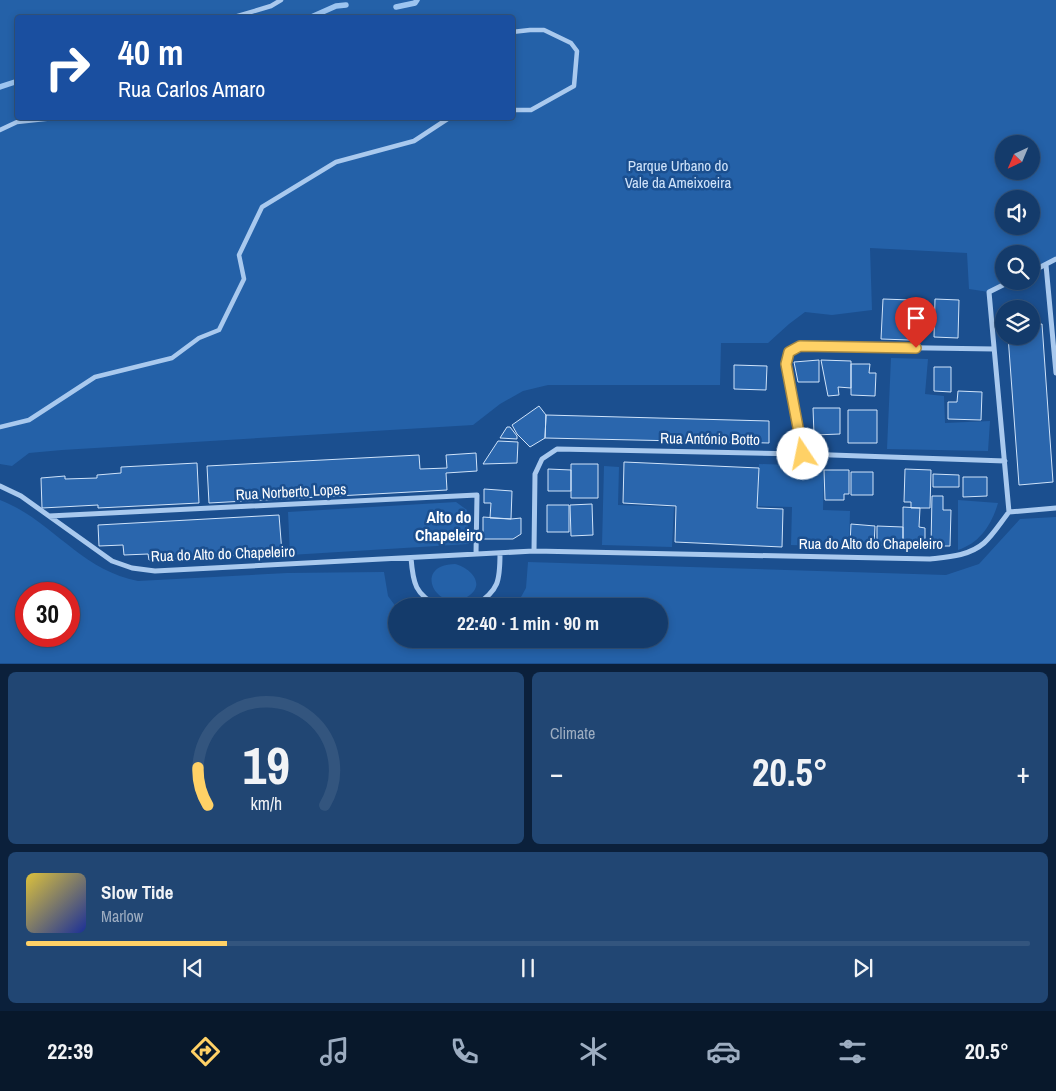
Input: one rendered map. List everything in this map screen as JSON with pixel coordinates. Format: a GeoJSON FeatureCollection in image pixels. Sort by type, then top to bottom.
{"type":"FeatureCollection","features":[{"type":"Feature","properties":{"kind":"street"},"geometry":{"type":"LineString","coordinates":[[241,15],[271,6],[281,0]]}},
{"type":"Feature","properties":{"kind":"street"},"geometry":{"type":"LineString","coordinates":[[515,32],[544,30],[572,43],[577,50],[574,86],[530,110],[515,110]]}},
{"type":"Feature","properties":{"kind":"street"},"geometry":{"type":"LineString","coordinates":[[0,130],[17,122],[36,120]]}},
{"type":"Feature","properties":{"kind":"street"},"geometry":{"type":"LineString","coordinates":[[0,427],[29,420],[95,377],[172,358],[199,338],[219,330],[244,279],[239,255],[262,207],[336,162],[414,141],[446,120]]}},
{"type":"Feature","properties":{"kind":"street"},"geometry":{"type":"LineString","coordinates":[[1040,267],[1056,260]]}},
{"type":"Feature","properties":{"kind":"street"},"geometry":{"type":"LineString","coordinates":[[1046,264],[1056,373]]}},
{"type":"Feature","properties":{"kind":"street"},"geometry":{"type":"LineString","coordinates":[[995,289],[989,292],[1009,512],[1056,508]]}},
{"type":"Feature","properties":{"kind":"street"},"geometry":{"type":"LineString","coordinates":[[803,454],[786,364],[789,352],[800,346],[994,349]]}},
{"type":"Feature","properties":{"kind":"street","name":"Rua António Botto"},"geometry":{"type":"LineString","coordinates":[[534,551],[534,474],[542,459],[557,448],[1005,461]]}},
{"type":"Feature","properties":{"kind":"street","name":"Rua do Alto do Chapeleiro"},"geometry":{"type":"LineString","coordinates":[[0,486],[21,496],[112,561],[132,568],[155,571],[534,551],[930,559],[951,557],[972,551],[984,543],[1009,512]]}},
{"type":"Feature","properties":{"kind":"street","name":"Rua Norberto Lopes"},"geometry":{"type":"LineString","coordinates":[[49,516],[477,495],[476,554]]}},
{"type":"Feature","properties":{"kind":"street"},"geometry":{"type":"LineString","coordinates":[[486,598],[500,576],[500,553]]}},
{"type":"Feature","properties":{"kind":"street"},"geometry":{"type":"LineString","coordinates":[[411,558],[413,581],[425,598]]}},
{"type":"Feature","properties":{"kind":"green space","name":"Parque Urbano do Vale da Ameixoeira"},"geometry":{"type":"Polygon","coordinates":[[[0,0],[1056,0],[1056,259],[1040,267],[1040,245],[995,245],[995,289],[989,292],[969,289],[967,253],[870,248],[872,310],[832,315],[805,312],[768,343],[721,343],[720,385],[548,385],[523,391],[500,404],[473,425],[29,453],[12,466],[0,464],[0,0]]]}},
{"type":"Feature","properties":{"kind":"green space"},"geometry":{"type":"Polygon","coordinates":[[[891,358],[928,359],[925,394],[944,396],[945,423],[990,421],[988,451],[887,449],[891,358]]]}},
{"type":"Feature","properties":{"kind":"green space"},"geometry":{"type":"Polygon","coordinates":[[[759,464],[824,466],[823,510],[850,511],[849,547],[791,545],[792,507],[757,506],[759,464]]]}},
{"type":"Feature","properties":{"kind":"green space"},"geometry":{"type":"Polygon","coordinates":[[[604,466],[619,467],[618,505],[674,507],[672,547],[602,545],[604,466]]]}},
{"type":"Feature","properties":{"kind":"green space"},"geometry":{"type":"Polygon","coordinates":[[[0,500],[35,520],[99,567],[138,581],[287,573],[384,572],[389,598],[388,648],[668,648],[668,598],[520,598],[526,588],[528,562],[946,575],[979,564],[1020,519],[1056,517],[1056,663],[0,663],[0,500]]]}},
{"type":"Feature","properties":{"kind":"green space"},"geometry":{"type":"Polygon","coordinates":[[[958,500],[998,503],[989,525],[979,538],[958,550],[958,500]]]}},
{"type":"Feature","properties":{"kind":"green space"},"geometry":{"type":"Polygon","coordinates":[[[456,502],[467,510],[469,544],[290,555],[288,512],[456,502]]]}},
{"type":"Feature","properties":{"kind":"green space"},"geometry":{"type":"Polygon","coordinates":[[[455,564],[471,573],[476,582],[473,592],[464,598],[444,598],[438,594],[433,587],[432,579],[434,572],[442,566],[455,564]]]}},
{"type":"Feature","properties":{"kind":"building"},"geometry":{"type":"Polygon","coordinates":[[[883,299],[911,300],[909,340],[881,339],[883,299]]]}},
{"type":"Feature","properties":{"kind":"building"},"geometry":{"type":"Polygon","coordinates":[[[935,299],[959,300],[958,338],[934,337],[935,299]]]}},
{"type":"Feature","properties":{"kind":"building"},"geometry":{"type":"Polygon","coordinates":[[[1040,324],[1042,324],[1053,482],[1019,485],[1009,345],[1040,345],[1040,324]]]}},
{"type":"Feature","properties":{"kind":"building"},"geometry":{"type":"Polygon","coordinates":[[[819,360],[819,382],[798,382],[794,362],[819,360]]]}},
{"type":"Feature","properties":{"kind":"building"},"geometry":{"type":"Polygon","coordinates":[[[821,360],[851,361],[851,388],[838,387],[839,395],[828,396],[821,360]]]}},
{"type":"Feature","properties":{"kind":"building"},"geometry":{"type":"Polygon","coordinates":[[[851,364],[870,364],[869,373],[876,373],[875,396],[851,395],[851,364]]]}},
{"type":"Feature","properties":{"kind":"building"},"geometry":{"type":"Polygon","coordinates":[[[734,365],[767,366],[766,390],[734,389],[734,365]]]}},
{"type":"Feature","properties":{"kind":"building"},"geometry":{"type":"Polygon","coordinates":[[[934,367],[951,367],[951,392],[934,391],[934,367]]]}},
{"type":"Feature","properties":{"kind":"building"},"geometry":{"type":"Polygon","coordinates":[[[958,391],[982,392],[981,420],[948,419],[948,402],[957,402],[958,391]]]}},
{"type":"Feature","properties":{"kind":"building"},"geometry":{"type":"Polygon","coordinates":[[[539,406],[546,415],[545,438],[530,447],[517,434],[512,425],[539,406]]]}},
{"type":"Feature","properties":{"kind":"building"},"geometry":{"type":"Polygon","coordinates":[[[813,408],[840,408],[840,434],[814,435],[813,408]]]}},
{"type":"Feature","properties":{"kind":"building"},"geometry":{"type":"Polygon","coordinates":[[[848,410],[877,410],[877,443],[848,443],[848,410]]]}},
{"type":"Feature","properties":{"kind":"building"},"geometry":{"type":"Polygon","coordinates":[[[546,415],[769,421],[769,443],[545,438],[546,415]]]}},
{"type":"Feature","properties":{"kind":"building"},"geometry":{"type":"Polygon","coordinates":[[[507,427],[510,427],[517,436],[517,439],[500,438],[507,427]]]}},
{"type":"Feature","properties":{"kind":"building"},"geometry":{"type":"Polygon","coordinates":[[[498,441],[518,442],[517,463],[483,464],[498,441]]]}},
{"type":"Feature","properties":{"kind":"building"},"geometry":{"type":"Polygon","coordinates":[[[476,453],[477,471],[446,473],[447,490],[209,503],[207,466],[419,455],[420,469],[447,468],[446,455],[476,453]]]}},
{"type":"Feature","properties":{"kind":"building"},"geometry":{"type":"Polygon","coordinates":[[[624,462],[759,468],[757,508],[783,509],[782,547],[675,542],[676,506],[623,503],[624,462]]]}},
{"type":"Feature","properties":{"kind":"building"},"geometry":{"type":"Polygon","coordinates":[[[197,463],[199,503],[98,508],[98,505],[42,508],[41,478],[65,476],[65,479],[97,478],[97,475],[121,473],[121,467],[197,463]]]}},
{"type":"Feature","properties":{"kind":"building"},"geometry":{"type":"Polygon","coordinates":[[[571,464],[598,464],[598,498],[571,498],[571,464]]]}},
{"type":"Feature","properties":{"kind":"building"},"geometry":{"type":"Polygon","coordinates":[[[548,469],[571,470],[571,491],[548,491],[548,469]]]}},
{"type":"Feature","properties":{"kind":"building"},"geometry":{"type":"Polygon","coordinates":[[[905,469],[931,470],[930,508],[911,508],[911,502],[904,502],[905,469]]]}},
{"type":"Feature","properties":{"kind":"building"},"geometry":{"type":"Polygon","coordinates":[[[824,470],[849,470],[849,494],[844,494],[844,500],[825,500],[824,470]]]}},
{"type":"Feature","properties":{"kind":"building"},"geometry":{"type":"Polygon","coordinates":[[[851,472],[873,472],[873,495],[851,495],[851,472]]]}},
{"type":"Feature","properties":{"kind":"building"},"geometry":{"type":"Polygon","coordinates":[[[933,474],[959,475],[959,487],[933,487],[933,474]]]}},
{"type":"Feature","properties":{"kind":"building"},"geometry":{"type":"Polygon","coordinates":[[[963,477],[987,477],[987,496],[963,497],[963,477]]]}},
{"type":"Feature","properties":{"kind":"building"},"geometry":{"type":"Polygon","coordinates":[[[484,489],[512,491],[511,519],[490,518],[491,503],[484,503],[484,489]]]}},
{"type":"Feature","properties":{"kind":"building"},"geometry":{"type":"Polygon","coordinates":[[[932,496],[943,496],[943,510],[951,510],[950,546],[931,546],[932,496]]]}},
{"type":"Feature","properties":{"kind":"building"},"geometry":{"type":"Polygon","coordinates":[[[592,504],[593,535],[571,536],[570,505],[592,504]]]}},
{"type":"Feature","properties":{"kind":"building"},"geometry":{"type":"Polygon","coordinates":[[[547,505],[569,505],[569,532],[547,532],[547,505]]]}},
{"type":"Feature","properties":{"kind":"building"},"geometry":{"type":"Polygon","coordinates":[[[903,507],[920,508],[919,527],[925,528],[925,547],[903,547],[903,507]]]}},
{"type":"Feature","properties":{"kind":"building"},"geometry":{"type":"Polygon","coordinates":[[[279,515],[282,553],[149,560],[148,554],[124,555],[123,545],[99,546],[98,525],[279,515]]]}},
{"type":"Feature","properties":{"kind":"building"},"geometry":{"type":"Polygon","coordinates":[[[483,517],[521,518],[521,534],[513,539],[483,539],[483,517]]]}},
{"type":"Feature","properties":{"kind":"building"},"geometry":{"type":"Polygon","coordinates":[[[851,524],[875,526],[874,545],[850,544],[851,524]]]}},
{"type":"Feature","properties":{"kind":"building"},"geometry":{"type":"Polygon","coordinates":[[[877,526],[903,527],[903,545],[877,545],[877,526]]]}},
{"type":"Feature","properties":{"kind":"waterway"},"geometry":{"type":"LineString","coordinates":[[396,7],[415,3],[417,0]]}},
{"type":"Feature","properties":{"kind":"waterway"},"geometry":{"type":"LineString","coordinates":[[316,15],[336,6],[346,5]]}},
{"type":"Feature","properties":{"kind":"waterway"},"geometry":{"type":"LineString","coordinates":[[0,87],[15,82]]}},
{"type":"Feature","properties":{"kind":"district","name":"Alto do Chapeleiro"},"geometry":{"type":"Point","coordinates":[449,526]}},
{"type":"Feature","properties":{"kind":"route"},"geometry":{"type":"LineString","coordinates":[[803,454],[786,364],[789,352],[800,346],[916,348]]}}]}
